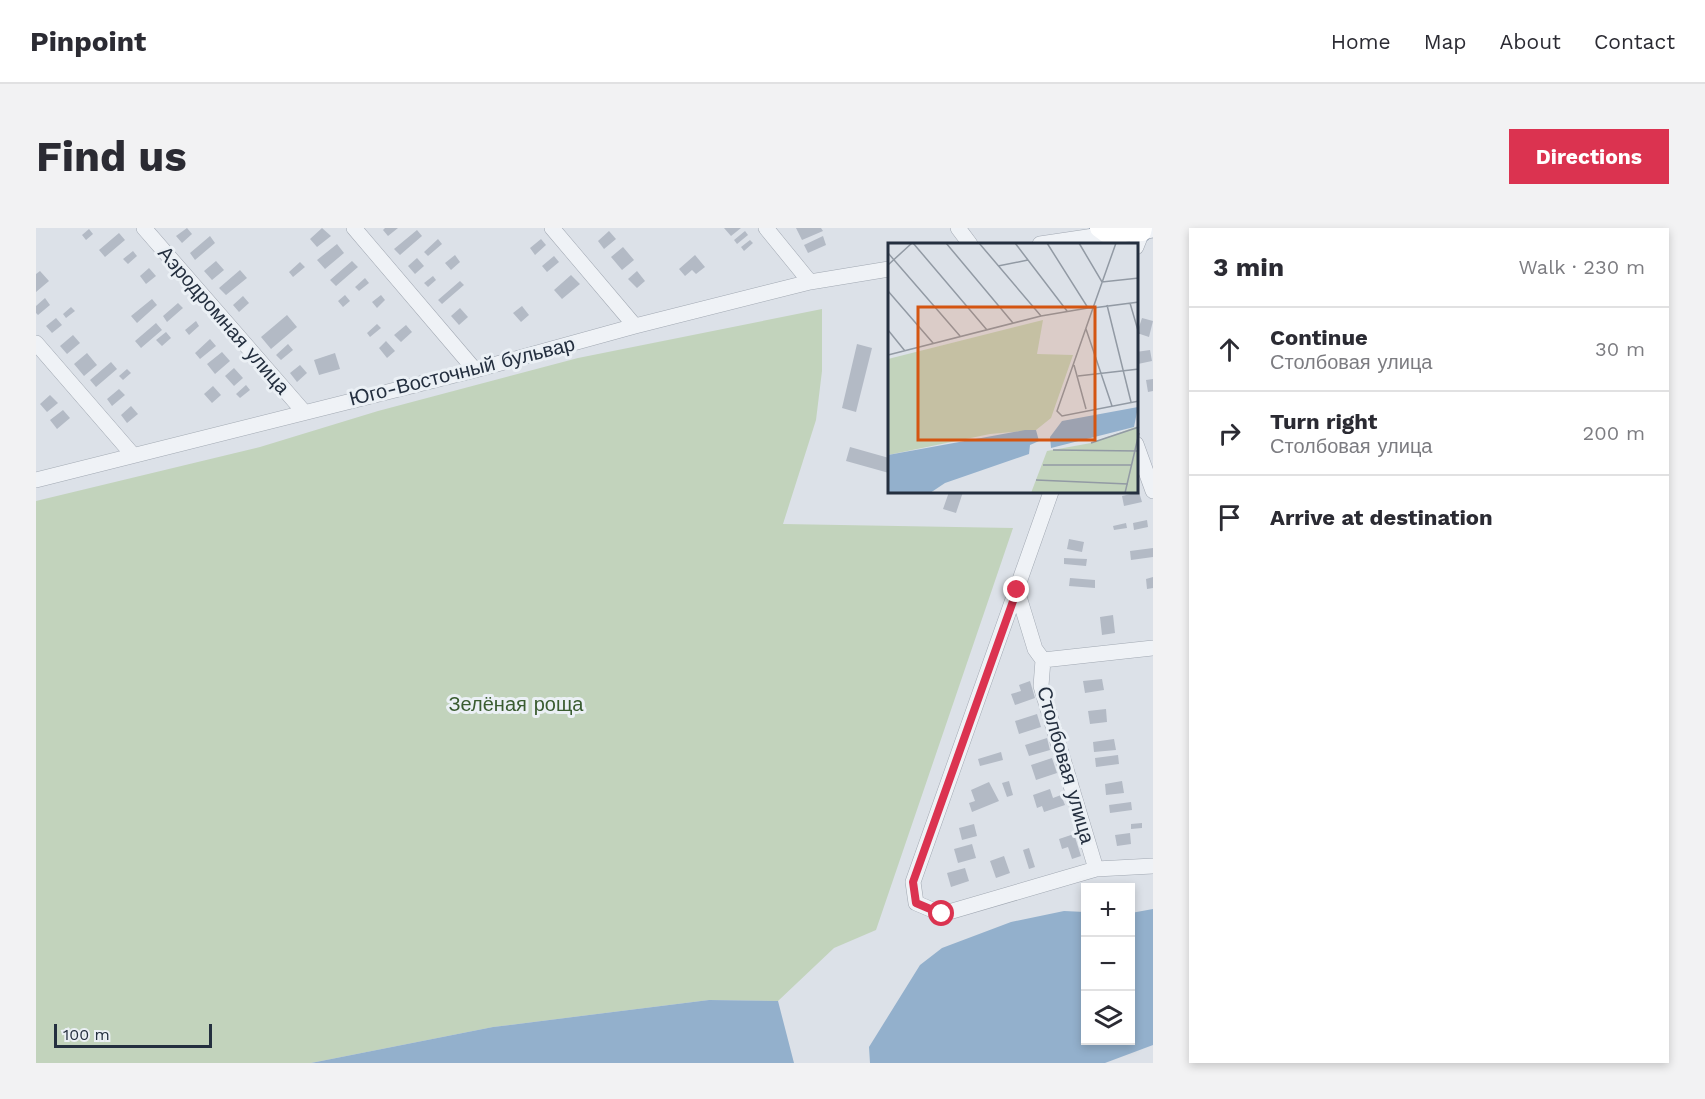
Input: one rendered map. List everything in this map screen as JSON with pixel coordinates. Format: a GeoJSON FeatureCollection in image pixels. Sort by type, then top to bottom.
{"type":"FeatureCollection","features":[{"type":"Feature","properties":{"kind":"main road"},"geometry":{"type":"LineString","coordinates":[[1103,231],[1144,234]]}},
{"type":"Feature","properties":{"kind":"street","name":"Аэродромная улица"},"geometry":{"type":"LineString","coordinates":[[144,228],[304,412]]}},
{"type":"Feature","properties":{"kind":"street"},"geometry":{"type":"LineString","coordinates":[[354,228],[475,370]]}},
{"type":"Feature","properties":{"kind":"street"},"geometry":{"type":"LineString","coordinates":[[552,228],[635,326]]}},
{"type":"Feature","properties":{"kind":"street"},"geometry":{"type":"LineString","coordinates":[[766,228],[810,282]]}},
{"type":"Feature","properties":{"kind":"street"},"geometry":{"type":"LineString","coordinates":[[958,228],[969,243]]}},
{"type":"Feature","properties":{"kind":"street"},"geometry":{"type":"LineString","coordinates":[[1045,243],[1103,231]]}},
{"type":"Feature","properties":{"kind":"street","name":"Юго-Восточный бульвар"},"geometry":{"type":"LineString","coordinates":[[36,480],[475,370],[635,326],[810,282],[888,269]]}},
{"type":"Feature","properties":{"kind":"street"},"geometry":{"type":"LineString","coordinates":[[36,343],[134,455]]}},
{"type":"Feature","properties":{"kind":"street"},"geometry":{"type":"LineString","coordinates":[[1138,447],[1153,491]]}},
{"type":"Feature","properties":{"kind":"street"},"geometry":{"type":"LineString","coordinates":[[1050,494],[913,882],[916,903],[942,914],[1096,869],[1153,866]]}},
{"type":"Feature","properties":{"kind":"street"},"geometry":{"type":"LineString","coordinates":[[1017,590],[1035,650],[1043,660],[1153,648]]}},
{"type":"Feature","properties":{"kind":"street","name":"Столбовая улица"},"geometry":{"type":"LineString","coordinates":[[1043,660],[1041,686],[1096,869]]}},
{"type":"Feature","properties":{"kind":"green space","name":"Зелёная роща"},"geometry":{"type":"Polygon","coordinates":[[[822,309],[822,371],[816,420],[783,524],[1013,528],[876,930],[834,948],[778,1001],[709,1000],[493,1027],[311,1063],[36,1063],[36,501],[260,447],[378,411],[578,358],[822,309]]]}},
{"type":"Feature","properties":{"kind":"water"},"geometry":{"type":"Polygon","coordinates":[[[1153,909],[1153,1045],[1105,1063],[870,1063],[869,1047],[920,965],[942,948],[1011,922],[1064,911],[1081,912],[1081,1045],[1135,1045],[1135,912],[1153,909]]]}},
{"type":"Feature","properties":{"kind":"water"},"geometry":{"type":"Polygon","coordinates":[[[709,1000],[778,1001],[794,1063],[311,1063],[493,1027],[709,1000]]]}},
{"type":"Feature","properties":{"kind":"building"},"geometry":{"type":"Polygon","coordinates":[[[187,228],[192,234],[182,243],[176,236],[187,228]]]}},
{"type":"Feature","properties":{"kind":"building"},"geometry":{"type":"Polygon","coordinates":[[[322,228],[331,236],[317,247],[310,239],[322,228]]]}},
{"type":"Feature","properties":{"kind":"building"},"geometry":{"type":"Polygon","coordinates":[[[398,228],[388,236],[383,230],[398,228]]]}},
{"type":"Feature","properties":{"kind":"building"},"geometry":{"type":"Polygon","coordinates":[[[724,228],[741,228],[731,236],[724,228]]]}},
{"type":"Feature","properties":{"kind":"building"},"geometry":{"type":"Polygon","coordinates":[[[796,228],[821,228],[823,231],[802,240],[796,228]]]}},
{"type":"Feature","properties":{"kind":"building"},"geometry":{"type":"Polygon","coordinates":[[[89,229],[93,234],[86,240],[82,235],[89,229]]]}},
{"type":"Feature","properties":{"kind":"building"},"geometry":{"type":"Polygon","coordinates":[[[417,230],[422,236],[400,255],[394,249],[417,230]]]}},
{"type":"Feature","properties":{"kind":"building"},"geometry":{"type":"Polygon","coordinates":[[[609,231],[616,239],[604,249],[598,241],[609,231]]]}},
{"type":"Feature","properties":{"kind":"building"},"geometry":{"type":"Polygon","coordinates":[[[745,231],[748,235],[737,244],[734,240],[745,231]]]}},
{"type":"Feature","properties":{"kind":"building"},"geometry":{"type":"Polygon","coordinates":[[[119,233],[125,240],[105,257],[99,250],[119,233]]]}},
{"type":"Feature","properties":{"kind":"building"},"geometry":{"type":"Polygon","coordinates":[[[210,236],[215,243],[195,260],[190,253],[210,236]]]}},
{"type":"Feature","properties":{"kind":"building"},"geometry":{"type":"Polygon","coordinates":[[[823,236],[826,245],[808,253],[804,245],[823,236]]]}},
{"type":"Feature","properties":{"kind":"building"},"geometry":{"type":"Polygon","coordinates":[[[438,239],[442,244],[428,256],[424,252],[438,239]]]}},
{"type":"Feature","properties":{"kind":"building"},"geometry":{"type":"Polygon","coordinates":[[[541,239],[546,245],[535,255],[530,248],[541,239]]]}},
{"type":"Feature","properties":{"kind":"building"},"geometry":{"type":"Polygon","coordinates":[[[750,240],[753,243],[744,251],[741,247],[750,240]]]}},
{"type":"Feature","properties":{"kind":"building"},"geometry":{"type":"Polygon","coordinates":[[[337,244],[344,253],[325,269],[317,260],[337,244]]]}},
{"type":"Feature","properties":{"kind":"building"},"geometry":{"type":"Polygon","coordinates":[[[623,247],[634,260],[622,270],[611,257],[623,247]]]}},
{"type":"Feature","properties":{"kind":"building"},"geometry":{"type":"Polygon","coordinates":[[[133,251],[137,256],[128,264],[123,259],[133,251]]]}},
{"type":"Feature","properties":{"kind":"building"},"geometry":{"type":"Polygon","coordinates":[[[455,255],[460,262],[451,270],[445,263],[455,255]]]}},
{"type":"Feature","properties":{"kind":"building"},"geometry":{"type":"Polygon","coordinates":[[[695,255],[705,267],[696,274],[692,270],[685,276],[679,269],[695,255]]]}},
{"type":"Feature","properties":{"kind":"building"},"geometry":{"type":"Polygon","coordinates":[[[554,256],[559,262],[547,272],[542,266],[554,256]]]}},
{"type":"Feature","properties":{"kind":"building"},"geometry":{"type":"Polygon","coordinates":[[[417,258],[424,266],[415,274],[408,266],[417,258]]]}},
{"type":"Feature","properties":{"kind":"building"},"geometry":{"type":"Polygon","coordinates":[[[216,261],[224,270],[212,280],[204,271],[216,261]]]}},
{"type":"Feature","properties":{"kind":"building"},"geometry":{"type":"Polygon","coordinates":[[[352,261],[358,267],[336,286],[330,280],[352,261]]]}},
{"type":"Feature","properties":{"kind":"building"},"geometry":{"type":"Polygon","coordinates":[[[300,262],[305,267],[293,277],[289,272],[300,262]]]}},
{"type":"Feature","properties":{"kind":"building"},"geometry":{"type":"Polygon","coordinates":[[[149,268],[156,276],[146,284],[140,276],[149,268]]]}},
{"type":"Feature","properties":{"kind":"building"},"geometry":{"type":"Polygon","coordinates":[[[240,270],[247,278],[226,295],[219,288],[240,270]]]}},
{"type":"Feature","properties":{"kind":"building"},"geometry":{"type":"Polygon","coordinates":[[[40,271],[49,281],[36,292],[36,274],[40,271]]]}},
{"type":"Feature","properties":{"kind":"building"},"geometry":{"type":"Polygon","coordinates":[[[637,271],[645,281],[637,288],[628,279],[637,271]]]}},
{"type":"Feature","properties":{"kind":"building"},"geometry":{"type":"Polygon","coordinates":[[[571,275],[580,284],[562,299],[554,290],[571,275]]]}},
{"type":"Feature","properties":{"kind":"building"},"geometry":{"type":"Polygon","coordinates":[[[433,276],[436,280],[428,287],[424,283],[433,276]]]}},
{"type":"Feature","properties":{"kind":"building"},"geometry":{"type":"Polygon","coordinates":[[[365,278],[369,283],[359,291],[355,287],[365,278]]]}},
{"type":"Feature","properties":{"kind":"building"},"geometry":{"type":"Polygon","coordinates":[[[460,281],[464,285],[442,304],[438,300],[460,281]]]}},
{"type":"Feature","properties":{"kind":"building"},"geometry":{"type":"Polygon","coordinates":[[[345,295],[350,301],[343,307],[338,301],[345,295]]]}},
{"type":"Feature","properties":{"kind":"building"},"geometry":{"type":"Polygon","coordinates":[[[381,295],[385,300],[377,308],[372,302],[381,295]]]}},
{"type":"Feature","properties":{"kind":"building"},"geometry":{"type":"Polygon","coordinates":[[[243,296],[249,303],[239,312],[233,305],[243,296]]]}},
{"type":"Feature","properties":{"kind":"building"},"geometry":{"type":"Polygon","coordinates":[[[45,298],[50,305],[38,315],[36,306],[45,298]]]}},
{"type":"Feature","properties":{"kind":"building"},"geometry":{"type":"Polygon","coordinates":[[[152,299],[157,305],[137,323],[131,316],[152,299]]]}},
{"type":"Feature","properties":{"kind":"building"},"geometry":{"type":"Polygon","coordinates":[[[178,303],[183,308],[167,322],[163,316],[178,303]]]}},
{"type":"Feature","properties":{"kind":"building"},"geometry":{"type":"Polygon","coordinates":[[[522,306],[529,315],[521,322],[513,313],[522,306]]]}},
{"type":"Feature","properties":{"kind":"building"},"geometry":{"type":"Polygon","coordinates":[[[71,307],[75,311],[66,318],[63,314],[71,307]]]}},
{"type":"Feature","properties":{"kind":"building"},"geometry":{"type":"Polygon","coordinates":[[[460,308],[468,317],[459,325],[451,316],[460,308]]]}},
{"type":"Feature","properties":{"kind":"building"},"geometry":{"type":"Polygon","coordinates":[[[287,315],[297,327],[271,349],[261,337],[287,315]]]}},
{"type":"Feature","properties":{"kind":"building"},"geometry":{"type":"Polygon","coordinates":[[[56,318],[62,325],[52,333],[46,326],[56,318]]]}},
{"type":"Feature","properties":{"kind":"building"},"geometry":{"type":"Polygon","coordinates":[[[1142,318],[1153,321],[1149,337],[1138,333],[1142,318]]]}},
{"type":"Feature","properties":{"kind":"building"},"geometry":{"type":"Polygon","coordinates":[[[196,321],[199,326],[189,335],[185,330],[196,321]]]}},
{"type":"Feature","properties":{"kind":"building"},"geometry":{"type":"Polygon","coordinates":[[[156,323],[162,330],[141,348],[135,341],[156,323]]]}},
{"type":"Feature","properties":{"kind":"building"},"geometry":{"type":"Polygon","coordinates":[[[377,324],[381,328],[370,337],[367,333],[377,324]]]}},
{"type":"Feature","properties":{"kind":"building"},"geometry":{"type":"Polygon","coordinates":[[[406,325],[412,332],[401,342],[394,335],[406,325]]]}},
{"type":"Feature","properties":{"kind":"building"},"geometry":{"type":"Polygon","coordinates":[[[166,332],[171,338],[162,346],[156,340],[166,332]]]}},
{"type":"Feature","properties":{"kind":"building"},"geometry":{"type":"Polygon","coordinates":[[[73,335],[80,343],[67,354],[60,346],[73,335]]]}},
{"type":"Feature","properties":{"kind":"building"},"geometry":{"type":"Polygon","coordinates":[[[210,339],[216,346],[200,359],[195,353],[210,339]]]}},
{"type":"Feature","properties":{"kind":"building"},"geometry":{"type":"Polygon","coordinates":[[[386,341],[395,351],[387,358],[379,348],[386,341]]]}},
{"type":"Feature","properties":{"kind":"building"},"geometry":{"type":"Polygon","coordinates":[[[288,344],[293,350],[281,360],[276,355],[288,344]]]}},
{"type":"Feature","properties":{"kind":"building"},"geometry":{"type":"Polygon","coordinates":[[[857,344],[872,348],[856,412],[842,408],[857,344]]]}},
{"type":"Feature","properties":{"kind":"building"},"geometry":{"type":"Polygon","coordinates":[[[1150,350],[1152,361],[1138,364],[1138,352],[1150,350]]]}},
{"type":"Feature","properties":{"kind":"building"},"geometry":{"type":"Polygon","coordinates":[[[222,352],[230,361],[215,374],[207,364],[222,352]]]}},
{"type":"Feature","properties":{"kind":"building"},"geometry":{"type":"Polygon","coordinates":[[[87,353],[97,365],[84,376],[74,364],[87,353]]]}},
{"type":"Feature","properties":{"kind":"building"},"geometry":{"type":"Polygon","coordinates":[[[335,353],[340,369],[319,375],[314,360],[335,353]]]}},
{"type":"Feature","properties":{"kind":"building"},"geometry":{"type":"Polygon","coordinates":[[[111,362],[117,369],[96,387],[90,380],[111,362]]]}},
{"type":"Feature","properties":{"kind":"building"},"geometry":{"type":"Polygon","coordinates":[[[300,365],[307,373],[297,382],[290,373],[300,365]]]}},
{"type":"Feature","properties":{"kind":"building"},"geometry":{"type":"Polygon","coordinates":[[[234,368],[243,378],[234,386],[225,376],[234,368]]]}},
{"type":"Feature","properties":{"kind":"building"},"geometry":{"type":"Polygon","coordinates":[[[127,369],[131,373],[123,380],[119,376],[127,369]]]}},
{"type":"Feature","properties":{"kind":"building"},"geometry":{"type":"Polygon","coordinates":[[[1153,379],[1153,391],[1148,392],[1146,380],[1153,379]]]}},
{"type":"Feature","properties":{"kind":"building"},"geometry":{"type":"Polygon","coordinates":[[[246,385],[250,390],[240,398],[236,394],[246,385]]]}},
{"type":"Feature","properties":{"kind":"building"},"geometry":{"type":"Polygon","coordinates":[[[213,386],[221,395],[212,403],[204,394],[213,386]]]}},
{"type":"Feature","properties":{"kind":"building"},"geometry":{"type":"Polygon","coordinates":[[[119,389],[125,395],[112,406],[107,399],[119,389]]]}},
{"type":"Feature","properties":{"kind":"building"},"geometry":{"type":"Polygon","coordinates":[[[50,395],[58,403],[47,412],[40,404],[50,395]]]}},
{"type":"Feature","properties":{"kind":"building"},"geometry":{"type":"Polygon","coordinates":[[[131,406],[138,414],[127,423],[121,415],[131,406]]]}},
{"type":"Feature","properties":{"kind":"building"},"geometry":{"type":"Polygon","coordinates":[[[63,410],[70,418],[57,429],[50,420],[63,410]]]}},
{"type":"Feature","properties":{"kind":"building"},"geometry":{"type":"Polygon","coordinates":[[[850,447],[888,458],[888,473],[846,461],[850,447]]]}},
{"type":"Feature","properties":{"kind":"building"},"geometry":{"type":"Polygon","coordinates":[[[1138,492],[1142,502],[1124,506],[1122,496],[1138,492]]]}},
{"type":"Feature","properties":{"kind":"building"},"geometry":{"type":"Polygon","coordinates":[[[948,494],[962,494],[956,513],[943,509],[948,494]]]}},
{"type":"Feature","properties":{"kind":"building"},"geometry":{"type":"Polygon","coordinates":[[[1147,520],[1148,527],[1134,530],[1133,523],[1147,520]]]}},
{"type":"Feature","properties":{"kind":"building"},"geometry":{"type":"Polygon","coordinates":[[[1126,523],[1127,528],[1114,530],[1113,526],[1126,523]]]}},
{"type":"Feature","properties":{"kind":"building"},"geometry":{"type":"Polygon","coordinates":[[[1069,539],[1084,542],[1082,552],[1067,549],[1069,539]]]}},
{"type":"Feature","properties":{"kind":"building"},"geometry":{"type":"Polygon","coordinates":[[[1153,548],[1153,557],[1131,560],[1130,551],[1153,548]]]}},
{"type":"Feature","properties":{"kind":"building"},"geometry":{"type":"Polygon","coordinates":[[[1064,558],[1087,559],[1086,566],[1064,564],[1064,558]]]}},
{"type":"Feature","properties":{"kind":"building"},"geometry":{"type":"Polygon","coordinates":[[[1153,577],[1153,588],[1147,589],[1146,579],[1153,577]]]}},
{"type":"Feature","properties":{"kind":"building"},"geometry":{"type":"Polygon","coordinates":[[[1070,578],[1095,580],[1095,588],[1069,586],[1070,578]]]}},
{"type":"Feature","properties":{"kind":"building"},"geometry":{"type":"Polygon","coordinates":[[[1113,615],[1115,633],[1102,635],[1100,617],[1113,615]]]}},
{"type":"Feature","properties":{"kind":"building"},"geometry":{"type":"Polygon","coordinates":[[[1102,679],[1104,690],[1085,693],[1083,681],[1102,679]]]}},
{"type":"Feature","properties":{"kind":"building"},"geometry":{"type":"Polygon","coordinates":[[[1030,681],[1035,698],[1015,705],[1011,694],[1021,691],[1019,685],[1030,681]]]}},
{"type":"Feature","properties":{"kind":"building"},"geometry":{"type":"Polygon","coordinates":[[[1106,709],[1107,722],[1090,724],[1088,711],[1106,709]]]}},
{"type":"Feature","properties":{"kind":"building"},"geometry":{"type":"Polygon","coordinates":[[[1037,714],[1041,727],[1019,734],[1015,721],[1037,714]]]}},
{"type":"Feature","properties":{"kind":"building"},"geometry":{"type":"Polygon","coordinates":[[[1047,738],[1050,750],[1029,756],[1025,745],[1047,738]]]}},
{"type":"Feature","properties":{"kind":"building"},"geometry":{"type":"Polygon","coordinates":[[[1114,739],[1116,750],[1094,752],[1093,742],[1114,739]]]}},
{"type":"Feature","properties":{"kind":"building"},"geometry":{"type":"Polygon","coordinates":[[[1001,752],[1003,760],[980,766],[978,759],[1001,752]]]}},
{"type":"Feature","properties":{"kind":"building"},"geometry":{"type":"Polygon","coordinates":[[[1118,755],[1119,764],[1096,767],[1095,758],[1118,755]]]}},
{"type":"Feature","properties":{"kind":"building"},"geometry":{"type":"Polygon","coordinates":[[[1052,758],[1057,773],[1036,780],[1031,765],[1052,758]]]}},
{"type":"Feature","properties":{"kind":"building"},"geometry":{"type":"Polygon","coordinates":[[[1009,781],[1013,795],[1007,797],[1002,783],[1009,781]]]}},
{"type":"Feature","properties":{"kind":"building"},"geometry":{"type":"Polygon","coordinates":[[[1122,781],[1124,793],[1106,795],[1105,784],[1122,781]]]}},
{"type":"Feature","properties":{"kind":"building"},"geometry":{"type":"Polygon","coordinates":[[[989,782],[999,801],[972,812],[969,803],[975,801],[971,790],[989,782]]]}},
{"type":"Feature","properties":{"kind":"building"},"geometry":{"type":"Polygon","coordinates":[[[1050,789],[1053,798],[1061,795],[1065,805],[1044,812],[1042,806],[1037,808],[1033,795],[1050,789]]]}},
{"type":"Feature","properties":{"kind":"building"},"geometry":{"type":"Polygon","coordinates":[[[1131,802],[1132,810],[1110,813],[1109,805],[1131,802]]]}},
{"type":"Feature","properties":{"kind":"building"},"geometry":{"type":"Polygon","coordinates":[[[1142,823],[1142,828],[1131,829],[1131,824],[1142,823]]]}},
{"type":"Feature","properties":{"kind":"building"},"geometry":{"type":"Polygon","coordinates":[[[974,824],[977,836],[962,840],[959,828],[974,824]]]}},
{"type":"Feature","properties":{"kind":"building"},"geometry":{"type":"Polygon","coordinates":[[[1130,833],[1131,844],[1117,846],[1115,835],[1130,833]]]}},
{"type":"Feature","properties":{"kind":"building"},"geometry":{"type":"Polygon","coordinates":[[[1074,834],[1081,856],[1072,859],[1068,847],[1062,849],[1059,839],[1074,834]]]}},
{"type":"Feature","properties":{"kind":"building"},"geometry":{"type":"Polygon","coordinates":[[[972,844],[976,858],[958,863],[954,849],[972,844]]]}},
{"type":"Feature","properties":{"kind":"building"},"geometry":{"type":"Polygon","coordinates":[[[1029,848],[1035,867],[1029,869],[1023,850],[1029,848]]]}},
{"type":"Feature","properties":{"kind":"building"},"geometry":{"type":"Polygon","coordinates":[[[1004,856],[1010,873],[996,878],[990,861],[1004,856]]]}},
{"type":"Feature","properties":{"kind":"building"},"geometry":{"type":"Polygon","coordinates":[[[965,868],[969,881],[951,887],[947,873],[965,868]]]}},
{"type":"Feature","properties":{"kind":"route"},"geometry":{"type":"LineString","coordinates":[[942,914],[916,903],[913,882],[1017,590]]}}]}
